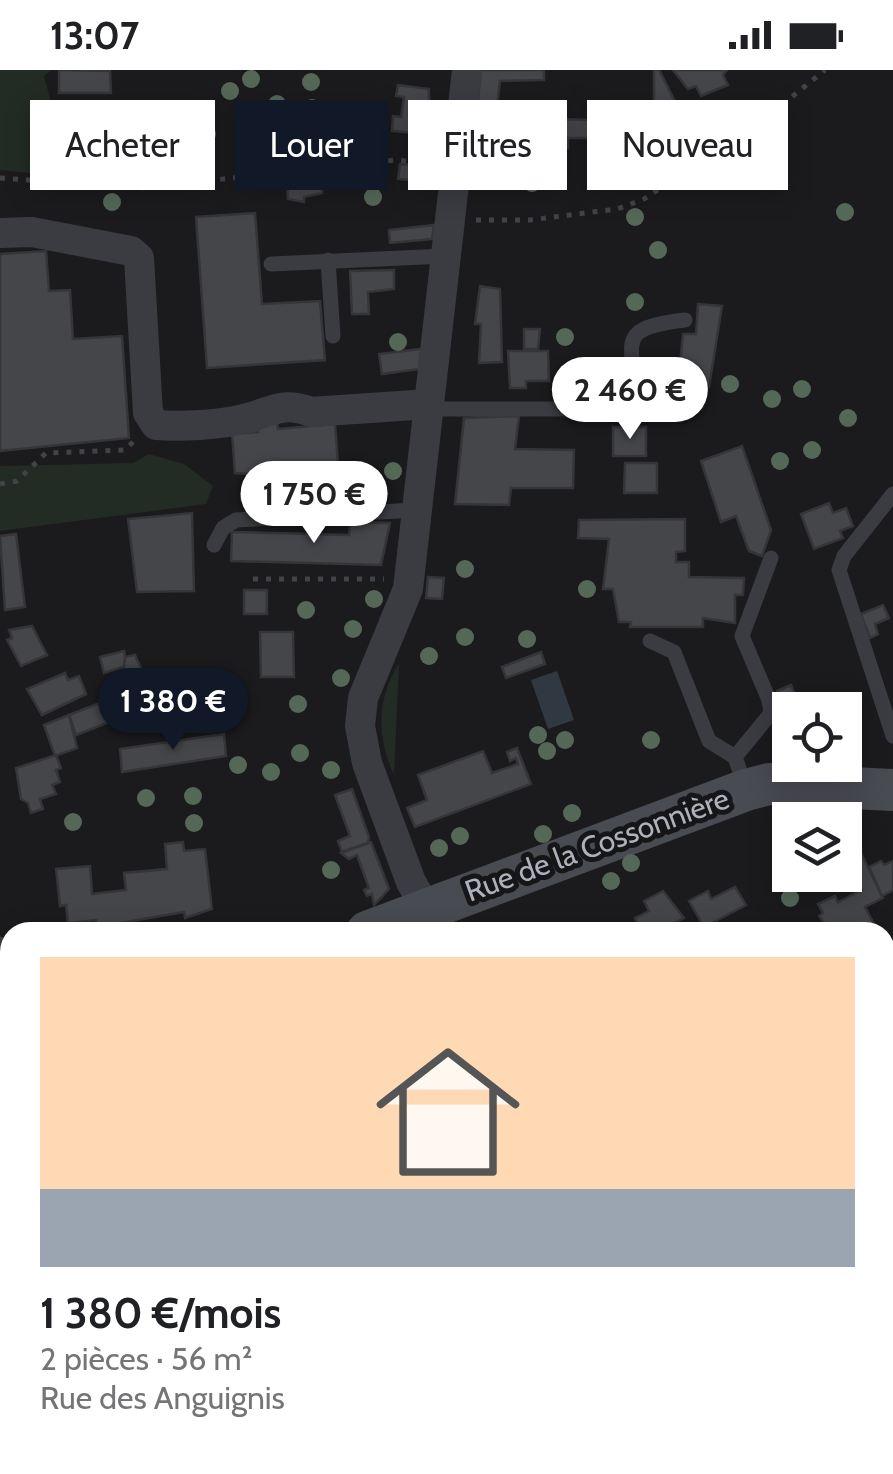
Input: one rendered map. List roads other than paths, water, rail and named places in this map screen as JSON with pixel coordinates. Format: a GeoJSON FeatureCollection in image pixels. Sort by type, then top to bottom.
{"type":"FeatureCollection","features":[{"type":"Feature","properties":{"kind":"street"},"geometry":{"type":"LineString","coordinates":[[433,921],[411,882],[367,763],[360,726],[363,698],[408,589],[467,70]]}},
{"type":"Feature","properties":{"kind":"street"},"geometry":{"type":"LineString","coordinates":[[0,233],[32,232],[131,252],[139,258],[152,421],[162,425],[248,419],[260,410],[296,406],[310,412],[428,406]]}},
{"type":"Feature","properties":{"kind":"street","name":"Rue de la Cossonnière"},"geometry":{"type":"LineString","coordinates":[[433,921],[740,773],[769,784],[893,790]]}},
{"type":"Feature","properties":{"kind":"lane"},"geometry":{"type":"LineString","coordinates":[[271,264],[444,256]]}},
{"type":"Feature","properties":{"kind":"lane"},"geometry":{"type":"LineString","coordinates":[[328,260],[333,336]]}},
{"type":"Feature","properties":{"kind":"lane"},"geometry":{"type":"LineString","coordinates":[[428,406],[618,409],[632,399],[628,358],[636,335],[645,327],[685,320]]}},
{"type":"Feature","properties":{"kind":"lane"},"geometry":{"type":"LineString","coordinates":[[893,494],[844,556],[838,570],[893,736]]}},
{"type":"Feature","properties":{"kind":"lane"},"geometry":{"type":"LineString","coordinates":[[214,545],[223,528],[236,520],[416,510]]}},
{"type":"Feature","properties":{"kind":"lane"},"geometry":{"type":"LineString","coordinates":[[650,642],[674,652],[709,741],[740,773],[770,712],[770,700],[742,636],[770,558]]}}]}
